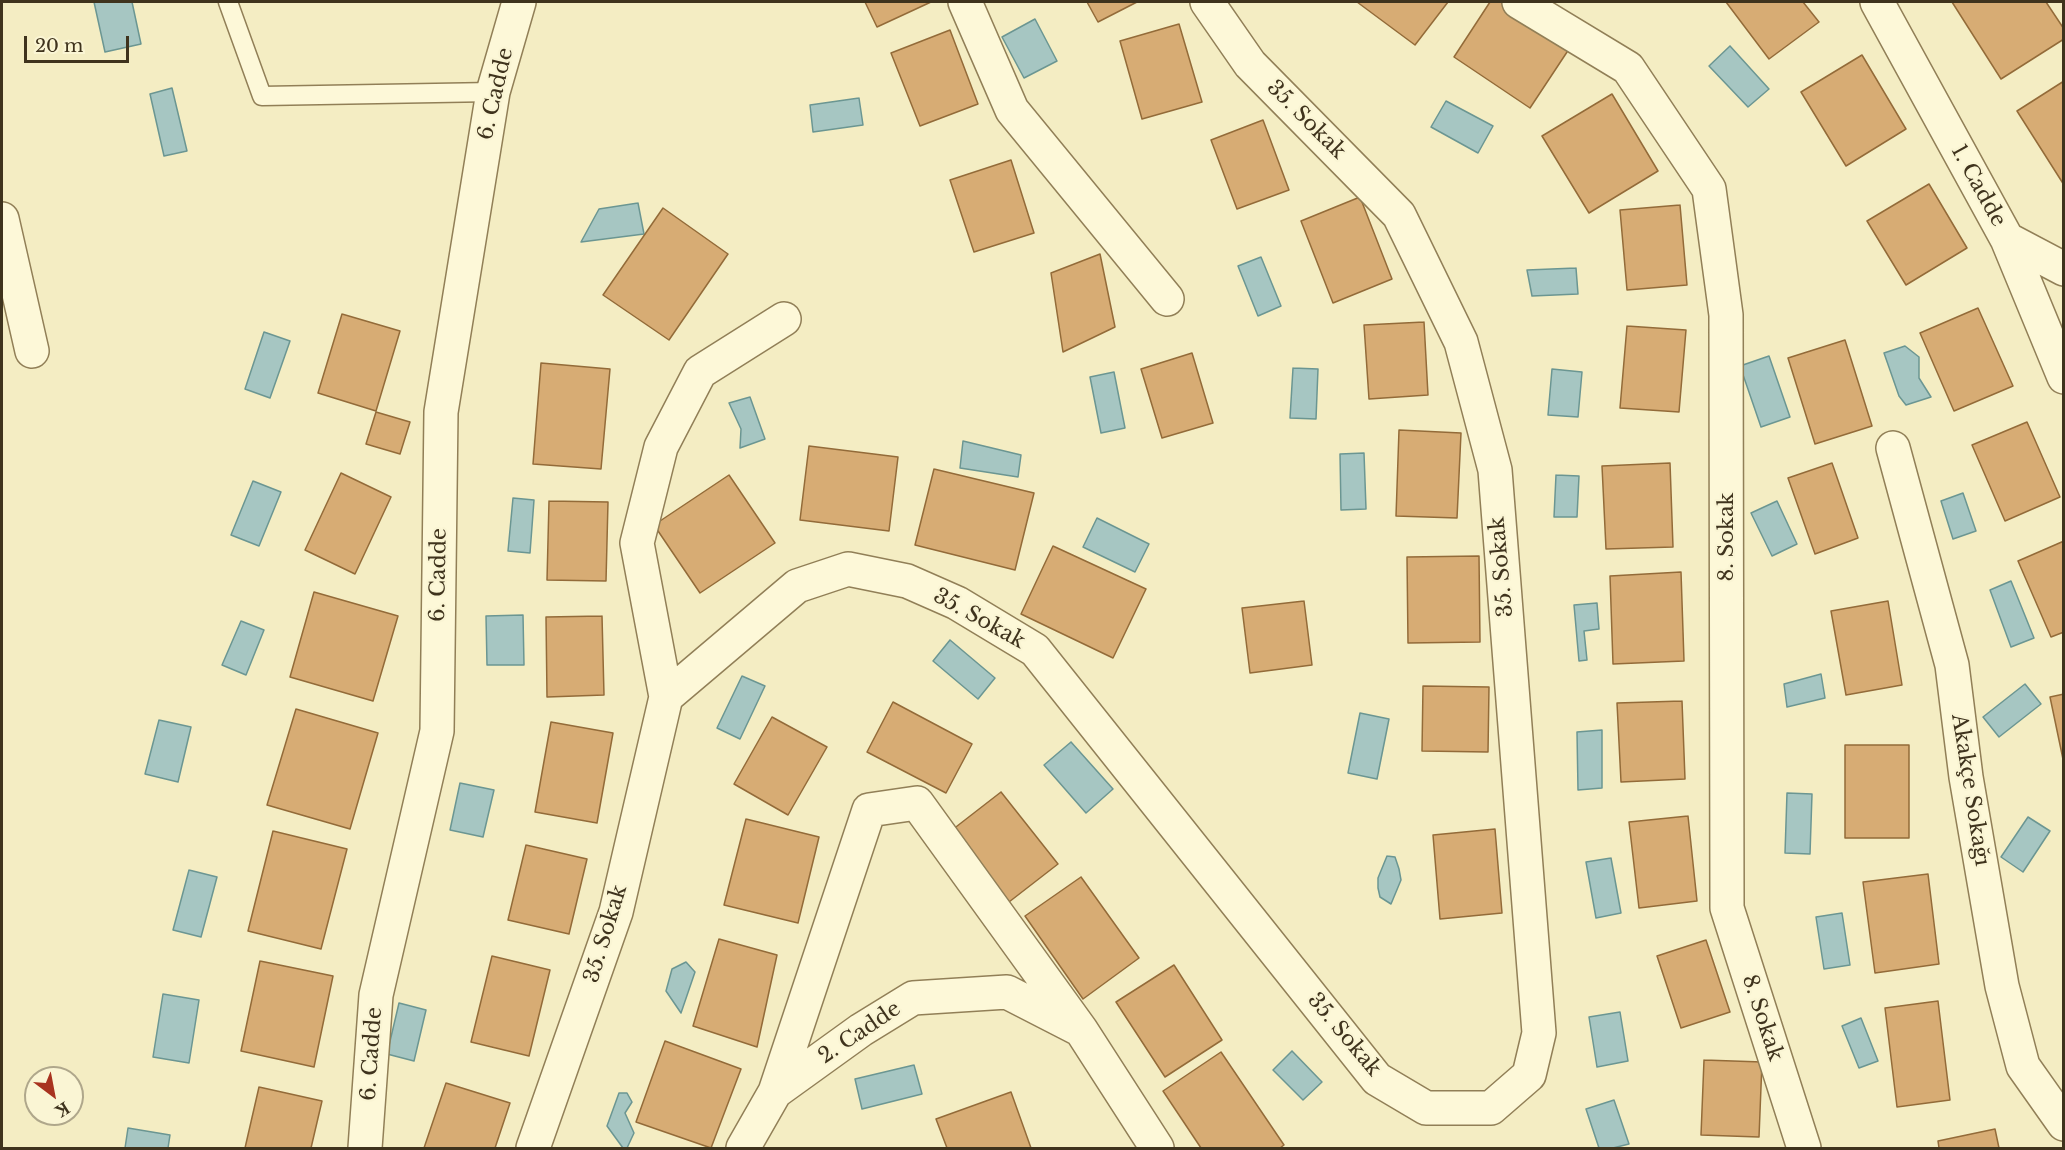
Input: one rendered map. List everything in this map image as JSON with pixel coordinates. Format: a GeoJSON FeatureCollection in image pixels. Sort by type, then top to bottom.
{"type":"FeatureCollection","features":[{"type":"Feature","properties":{"kind":"street","name":"6. Cadde"},"geometry":{"type":"LineString","coordinates":[[365,1149],[376,995],[437,731],[441,412],[493,92],[519,2]]}},
{"type":"Feature","properties":{"kind":"street"},"geometry":{"type":"LineString","coordinates":[[965,2],[1012,110],[1167,299]]}},
{"type":"Feature","properties":{"kind":"street","name":"35. Sokak"},"geometry":{"type":"LineString","coordinates":[[533,1149],[616,912],[666,697],[797,586],[848,569],[907,581],[957,603],[1035,650],[1377,1079],[1426,1108],[1491,1108],[1529,1075],[1539,1033],[1495,470],[1461,342],[1399,214],[1250,63],[1206,2]]}},
{"type":"Feature","properties":{"kind":"street","name":"8. Sokak"},"geometry":{"type":"LineString","coordinates":[[1519,2],[1628,68],[1708,189],[1726,315],[1728,908],[1804,1149]]}},
{"type":"Feature","properties":{"kind":"street","name":"1. Cadde"},"geometry":{"type":"LineString","coordinates":[[1876,2],[2007,239],[2064,377]]}},
{"type":"Feature","properties":{"kind":"street"},"geometry":{"type":"LineString","coordinates":[[2,219],[32,351]]}},
{"type":"Feature","properties":{"kind":"street"},"geometry":{"type":"LineString","coordinates":[[2007,239],[2064,269]]}},
{"type":"Feature","properties":{"kind":"street"},"geometry":{"type":"LineString","coordinates":[[666,697],[637,543],[661,447],[700,372],[784,319]]}},
{"type":"Feature","properties":{"kind":"street","name":"Akakçe Sokağı"},"geometry":{"type":"LineString","coordinates":[[1893,448],[1952,664],[1966,777],[2002,986],[2023,1065],[2064,1124]]}},
{"type":"Feature","properties":{"kind":"street"},"geometry":{"type":"LineString","coordinates":[[776,1092],[869,810],[917,803],[1081,1030],[1158,1149]]}},
{"type":"Feature","properties":{"kind":"street","name":"2. Cadde"},"geometry":{"type":"LineString","coordinates":[[743,1149],[776,1092],[861,1030],[913,998],[1006,992],[1081,1030]]}},
{"type":"Feature","properties":{"kind":"lane"},"geometry":{"type":"LineString","coordinates":[[228,2],[262,96],[493,92]]}},
{"type":"Feature","properties":{"kind":"water"},"geometry":{"type":"Polygon","coordinates":[[[94,2],[132,2],[141,44],[105,52],[94,2]]]}},
{"type":"Feature","properties":{"kind":"water"},"geometry":{"type":"Polygon","coordinates":[[[1035,19],[1057,61],[1024,78],[1002,37],[1035,19]]]}},
{"type":"Feature","properties":{"kind":"water"},"geometry":{"type":"Polygon","coordinates":[[[1730,46],[1769,89],[1748,107],[1709,66],[1730,46]]]}},
{"type":"Feature","properties":{"kind":"water"},"geometry":{"type":"Polygon","coordinates":[[[172,88],[187,151],[164,156],[150,94],[172,88]]]}},
{"type":"Feature","properties":{"kind":"water"},"geometry":{"type":"Polygon","coordinates":[[[859,98],[863,125],[813,132],[810,105],[859,98]]]}},
{"type":"Feature","properties":{"kind":"water"},"geometry":{"type":"Polygon","coordinates":[[[1446,101],[1493,126],[1478,153],[1431,127],[1446,101]]]}},
{"type":"Feature","properties":{"kind":"water"},"geometry":{"type":"Polygon","coordinates":[[[638,203],[644,234],[581,242],[599,209],[638,203]]]}},
{"type":"Feature","properties":{"kind":"water"},"geometry":{"type":"Polygon","coordinates":[[[1261,257],[1281,306],[1258,316],[1238,266],[1261,257]]]}},
{"type":"Feature","properties":{"kind":"water"},"geometry":{"type":"Polygon","coordinates":[[[1576,268],[1578,294],[1532,296],[1527,270],[1576,268]]]}},
{"type":"Feature","properties":{"kind":"water"},"geometry":{"type":"Polygon","coordinates":[[[264,332],[290,341],[270,398],[245,389],[264,332]]]}},
{"type":"Feature","properties":{"kind":"water"},"geometry":{"type":"Polygon","coordinates":[[[1905,346],[1919,357],[1919,378],[1931,397],[1906,405],[1899,396],[1884,353],[1905,346]]]}},
{"type":"Feature","properties":{"kind":"water"},"geometry":{"type":"Polygon","coordinates":[[[1769,356],[1790,417],[1761,427],[1740,366],[1769,356]]]}},
{"type":"Feature","properties":{"kind":"water"},"geometry":{"type":"Polygon","coordinates":[[[1293,368],[1318,369],[1316,419],[1290,418],[1293,368]]]}},
{"type":"Feature","properties":{"kind":"water"},"geometry":{"type":"Polygon","coordinates":[[[1552,369],[1582,372],[1578,417],[1548,415],[1552,369]]]}},
{"type":"Feature","properties":{"kind":"water"},"geometry":{"type":"Polygon","coordinates":[[[1114,372],[1125,428],[1101,433],[1090,377],[1114,372]]]}},
{"type":"Feature","properties":{"kind":"water"},"geometry":{"type":"Polygon","coordinates":[[[750,397],[765,439],[740,448],[741,429],[729,403],[750,397]]]}},
{"type":"Feature","properties":{"kind":"water"},"geometry":{"type":"Polygon","coordinates":[[[963,441],[1021,455],[1018,477],[960,468],[963,441]]]}},
{"type":"Feature","properties":{"kind":"water"},"geometry":{"type":"Polygon","coordinates":[[[1364,453],[1366,509],[1341,510],[1340,454],[1364,453]]]}},
{"type":"Feature","properties":{"kind":"water"},"geometry":{"type":"Polygon","coordinates":[[[1556,475],[1579,476],[1577,517],[1554,517],[1556,475]]]}},
{"type":"Feature","properties":{"kind":"water"},"geometry":{"type":"Polygon","coordinates":[[[253,481],[281,492],[259,546],[231,535],[253,481]]]}},
{"type":"Feature","properties":{"kind":"water"},"geometry":{"type":"Polygon","coordinates":[[[1963,493],[1976,531],[1953,539],[1941,501],[1963,493]]]}},
{"type":"Feature","properties":{"kind":"water"},"geometry":{"type":"Polygon","coordinates":[[[513,498],[534,500],[530,553],[508,551],[513,498]]]}},
{"type":"Feature","properties":{"kind":"water"},"geometry":{"type":"Polygon","coordinates":[[[1777,501],[1797,544],[1772,556],[1751,513],[1777,501]]]}},
{"type":"Feature","properties":{"kind":"water"},"geometry":{"type":"Polygon","coordinates":[[[1097,518],[1149,544],[1135,572],[1083,547],[1097,518]]]}},
{"type":"Feature","properties":{"kind":"water"},"geometry":{"type":"Polygon","coordinates":[[[2011,581],[2034,638],[2011,647],[1990,590],[2011,581]]]}},
{"type":"Feature","properties":{"kind":"water"},"geometry":{"type":"Polygon","coordinates":[[[1597,603],[1599,629],[1584,631],[1587,660],[1579,661],[1574,605],[1597,603]]]}},
{"type":"Feature","properties":{"kind":"water"},"geometry":{"type":"Polygon","coordinates":[[[523,615],[524,665],[487,665],[486,616],[523,615]]]}},
{"type":"Feature","properties":{"kind":"water"},"geometry":{"type":"Polygon","coordinates":[[[241,621],[264,630],[246,675],[222,665],[241,621]]]}},
{"type":"Feature","properties":{"kind":"water"},"geometry":{"type":"Polygon","coordinates":[[[950,640],[995,678],[978,699],[933,661],[950,640]]]}},
{"type":"Feature","properties":{"kind":"water"},"geometry":{"type":"Polygon","coordinates":[[[1821,674],[1825,698],[1787,707],[1784,684],[1821,674]]]}},
{"type":"Feature","properties":{"kind":"water"},"geometry":{"type":"Polygon","coordinates":[[[742,676],[765,686],[740,739],[717,728],[742,676]]]}},
{"type":"Feature","properties":{"kind":"water"},"geometry":{"type":"Polygon","coordinates":[[[2025,684],[2041,704],[1999,737],[1983,717],[2025,684]]]}},
{"type":"Feature","properties":{"kind":"water"},"geometry":{"type":"Polygon","coordinates":[[[1360,713],[1389,719],[1377,779],[1348,773],[1360,713]]]}},
{"type":"Feature","properties":{"kind":"water"},"geometry":{"type":"Polygon","coordinates":[[[159,720],[191,727],[178,782],[145,774],[159,720]]]}},
{"type":"Feature","properties":{"kind":"water"},"geometry":{"type":"Polygon","coordinates":[[[1602,730],[1602,788],[1578,790],[1577,732],[1602,730]]]}},
{"type":"Feature","properties":{"kind":"water"},"geometry":{"type":"Polygon","coordinates":[[[1071,742],[1113,789],[1086,813],[1044,765],[1071,742]]]}},
{"type":"Feature","properties":{"kind":"water"},"geometry":{"type":"Polygon","coordinates":[[[460,783],[494,790],[483,837],[450,830],[460,783]]]}},
{"type":"Feature","properties":{"kind":"water"},"geometry":{"type":"Polygon","coordinates":[[[1787,793],[1812,794],[1810,854],[1785,853],[1787,793]]]}},
{"type":"Feature","properties":{"kind":"water"},"geometry":{"type":"Polygon","coordinates":[[[2028,817],[2050,831],[2023,872],[2001,857],[2028,817]]]}},
{"type":"Feature","properties":{"kind":"water"},"geometry":{"type":"Polygon","coordinates":[[[1387,856],[1395,857],[1401,880],[1391,904],[1380,897],[1378,888],[1378,878],[1387,856]]]}},
{"type":"Feature","properties":{"kind":"water"},"geometry":{"type":"Polygon","coordinates":[[[1611,858],[1621,913],[1596,918],[1586,862],[1611,858]]]}},
{"type":"Feature","properties":{"kind":"water"},"geometry":{"type":"Polygon","coordinates":[[[189,870],[217,877],[201,937],[173,930],[189,870]]]}},
{"type":"Feature","properties":{"kind":"water"},"geometry":{"type":"Polygon","coordinates":[[[1842,913],[1850,965],[1824,969],[1816,917],[1842,913]]]}},
{"type":"Feature","properties":{"kind":"water"},"geometry":{"type":"Polygon","coordinates":[[[686,962],[695,972],[681,1013],[666,991],[672,969],[686,962]]]}},
{"type":"Feature","properties":{"kind":"water"},"geometry":{"type":"Polygon","coordinates":[[[163,994],[199,1000],[189,1063],[153,1057],[163,994]]]}},
{"type":"Feature","properties":{"kind":"water"},"geometry":{"type":"Polygon","coordinates":[[[399,1003],[426,1010],[414,1061],[387,1054],[399,1003]]]}},
{"type":"Feature","properties":{"kind":"water"},"geometry":{"type":"Polygon","coordinates":[[[1620,1012],[1628,1061],[1597,1067],[1589,1017],[1620,1012]]]}},
{"type":"Feature","properties":{"kind":"water"},"geometry":{"type":"Polygon","coordinates":[[[1861,1018],[1878,1061],[1859,1068],[1842,1026],[1861,1018]]]}},
{"type":"Feature","properties":{"kind":"water"},"geometry":{"type":"Polygon","coordinates":[[[1292,1051],[1322,1082],[1303,1100],[1273,1070],[1292,1051]]]}},
{"type":"Feature","properties":{"kind":"water"},"geometry":{"type":"Polygon","coordinates":[[[914,1065],[922,1094],[862,1109],[855,1079],[914,1065]]]}},
{"type":"Feature","properties":{"kind":"water"},"geometry":{"type":"Polygon","coordinates":[[[619,1093],[627,1093],[632,1102],[625,1113],[634,1133],[627,1148],[623,1148],[607,1126],[619,1093]]]}},
{"type":"Feature","properties":{"kind":"water"},"geometry":{"type":"Polygon","coordinates":[[[1614,1100],[1629,1144],[1613,1148],[1599,1148],[1586,1109],[1614,1100]]]}},
{"type":"Feature","properties":{"kind":"water"},"geometry":{"type":"Polygon","coordinates":[[[128,1128],[170,1135],[168,1148],[125,1148],[128,1128]]]}},
{"type":"Feature","properties":{"kind":"building"},"geometry":{"type":"Polygon","coordinates":[[[865,2],[931,2],[877,27],[865,2]]]}},
{"type":"Feature","properties":{"kind":"building"},"geometry":{"type":"Polygon","coordinates":[[[1087,2],[1137,2],[1098,22],[1087,2]]]}},
{"type":"Feature","properties":{"kind":"building"},"geometry":{"type":"Polygon","coordinates":[[[1357,2],[1448,2],[1415,45],[1357,2]]]}},
{"type":"Feature","properties":{"kind":"building"},"geometry":{"type":"Polygon","coordinates":[[[1490,2],[1502,2],[1571,46],[1530,108],[1454,57],[1490,2]]]}},
{"type":"Feature","properties":{"kind":"building"},"geometry":{"type":"Polygon","coordinates":[[[1726,2],[1803,2],[1819,22],[1769,59],[1726,2]]]}},
{"type":"Feature","properties":{"kind":"building"},"geometry":{"type":"Polygon","coordinates":[[[1952,2],[2046,2],[2064,29],[2064,39],[2001,79],[1952,2]]]}},
{"type":"Feature","properties":{"kind":"building"},"geometry":{"type":"Polygon","coordinates":[[[1179,24],[1202,102],[1142,119],[1120,41],[1179,24]]]}},
{"type":"Feature","properties":{"kind":"building"},"geometry":{"type":"Polygon","coordinates":[[[950,30],[978,104],[920,126],[891,53],[950,30]]]}},
{"type":"Feature","properties":{"kind":"building"},"geometry":{"type":"Polygon","coordinates":[[[1862,55],[1906,129],[1846,166],[1801,92],[1862,55]]]}},
{"type":"Feature","properties":{"kind":"building"},"geometry":{"type":"Polygon","coordinates":[[[2064,81],[2064,185],[2017,111],[2064,81]]]}},
{"type":"Feature","properties":{"kind":"building"},"geometry":{"type":"Polygon","coordinates":[[[1612,94],[1658,171],[1589,213],[1542,136],[1612,94]]]}},
{"type":"Feature","properties":{"kind":"building"},"geometry":{"type":"Polygon","coordinates":[[[1263,120],[1289,190],[1237,209],[1211,140],[1263,120]]]}},
{"type":"Feature","properties":{"kind":"building"},"geometry":{"type":"Polygon","coordinates":[[[1011,160],[1034,233],[974,252],[950,180],[1011,160]]]}},
{"type":"Feature","properties":{"kind":"building"},"geometry":{"type":"Polygon","coordinates":[[[1929,184],[1967,248],[1906,285],[1867,221],[1929,184]]]}},
{"type":"Feature","properties":{"kind":"building"},"geometry":{"type":"Polygon","coordinates":[[[1360,197],[1392,279],[1333,303],[1301,221],[1360,197]]]}},
{"type":"Feature","properties":{"kind":"building"},"geometry":{"type":"Polygon","coordinates":[[[1680,205],[1687,285],[1627,290],[1620,210],[1680,205]]]}},
{"type":"Feature","properties":{"kind":"building"},"geometry":{"type":"Polygon","coordinates":[[[663,208],[728,254],[669,340],[603,295],[663,208]]]}},
{"type":"Feature","properties":{"kind":"building"},"geometry":{"type":"Polygon","coordinates":[[[1100,254],[1115,327],[1063,352],[1051,273],[1100,254]]]}},
{"type":"Feature","properties":{"kind":"building"},"geometry":{"type":"Polygon","coordinates":[[[1978,308],[2013,386],[1954,411],[1920,333],[1978,308]]]}},
{"type":"Feature","properties":{"kind":"building"},"geometry":{"type":"Polygon","coordinates":[[[342,314],[400,331],[376,411],[318,393],[342,314]]]}},
{"type":"Feature","properties":{"kind":"building"},"geometry":{"type":"Polygon","coordinates":[[[1424,322],[1428,395],[1369,399],[1364,325],[1424,322]]]}},
{"type":"Feature","properties":{"kind":"building"},"geometry":{"type":"Polygon","coordinates":[[[1627,326],[1686,330],[1679,412],[1620,408],[1627,326]]]}},
{"type":"Feature","properties":{"kind":"building"},"geometry":{"type":"Polygon","coordinates":[[[1845,340],[1872,426],[1815,444],[1788,358],[1845,340]]]}},
{"type":"Feature","properties":{"kind":"building"},"geometry":{"type":"Polygon","coordinates":[[[1192,353],[1213,423],[1162,438],[1141,369],[1192,353]]]}},
{"type":"Feature","properties":{"kind":"building"},"geometry":{"type":"Polygon","coordinates":[[[541,363],[610,369],[601,469],[533,464],[541,363]]]}},
{"type":"Feature","properties":{"kind":"building"},"geometry":{"type":"Polygon","coordinates":[[[376,412],[410,422],[400,454],[366,444],[376,412]]]}},
{"type":"Feature","properties":{"kind":"building"},"geometry":{"type":"Polygon","coordinates":[[[2027,422],[2060,497],[2005,521],[1972,445],[2027,422]]]}},
{"type":"Feature","properties":{"kind":"building"},"geometry":{"type":"Polygon","coordinates":[[[1399,430],[1461,433],[1457,518],[1396,516],[1399,430]]]}},
{"type":"Feature","properties":{"kind":"building"},"geometry":{"type":"Polygon","coordinates":[[[809,446],[898,457],[889,531],[800,520],[809,446]]]}},
{"type":"Feature","properties":{"kind":"building"},"geometry":{"type":"Polygon","coordinates":[[[1670,463],[1673,547],[1606,549],[1602,466],[1670,463]]]}},
{"type":"Feature","properties":{"kind":"building"},"geometry":{"type":"Polygon","coordinates":[[[1832,463],[1858,538],[1815,554],[1788,478],[1832,463]]]}},
{"type":"Feature","properties":{"kind":"building"},"geometry":{"type":"Polygon","coordinates":[[[934,469],[1034,493],[1015,570],[915,545],[934,469]]]}},
{"type":"Feature","properties":{"kind":"building"},"geometry":{"type":"Polygon","coordinates":[[[341,473],[391,497],[355,574],[305,550],[341,473]]]}},
{"type":"Feature","properties":{"kind":"building"},"geometry":{"type":"Polygon","coordinates":[[[729,475],[775,543],[700,593],[654,525],[729,475]]]}},
{"type":"Feature","properties":{"kind":"building"},"geometry":{"type":"Polygon","coordinates":[[[549,501],[608,502],[606,581],[547,580],[549,501]]]}},
{"type":"Feature","properties":{"kind":"building"},"geometry":{"type":"Polygon","coordinates":[[[2064,541],[2064,632],[2051,637],[2018,561],[2064,541]]]}},
{"type":"Feature","properties":{"kind":"building"},"geometry":{"type":"Polygon","coordinates":[[[1053,546],[1146,589],[1113,658],[1021,614],[1053,546]]]}},
{"type":"Feature","properties":{"kind":"building"},"geometry":{"type":"Polygon","coordinates":[[[1479,556],[1480,642],[1408,643],[1407,557],[1479,556]]]}},
{"type":"Feature","properties":{"kind":"building"},"geometry":{"type":"Polygon","coordinates":[[[1681,572],[1684,661],[1613,664],[1610,576],[1681,572]]]}},
{"type":"Feature","properties":{"kind":"building"},"geometry":{"type":"Polygon","coordinates":[[[314,592],[398,616],[373,701],[290,677],[314,592]]]}},
{"type":"Feature","properties":{"kind":"building"},"geometry":{"type":"Polygon","coordinates":[[[1304,601],[1312,665],[1250,673],[1242,608],[1304,601]]]}},
{"type":"Feature","properties":{"kind":"building"},"geometry":{"type":"Polygon","coordinates":[[[1888,601],[1902,685],[1846,695],[1831,611],[1888,601]]]}},
{"type":"Feature","properties":{"kind":"building"},"geometry":{"type":"Polygon","coordinates":[[[602,616],[604,695],[547,697],[546,617],[602,616]]]}},
{"type":"Feature","properties":{"kind":"building"},"geometry":{"type":"Polygon","coordinates":[[[1423,686],[1489,687],[1488,752],[1422,751],[1423,686]]]}},
{"type":"Feature","properties":{"kind":"building"},"geometry":{"type":"Polygon","coordinates":[[[2064,694],[2064,764],[2050,697],[2064,694]]]}},
{"type":"Feature","properties":{"kind":"building"},"geometry":{"type":"Polygon","coordinates":[[[1682,701],[1685,779],[1621,782],[1617,703],[1682,701]]]}},
{"type":"Feature","properties":{"kind":"building"},"geometry":{"type":"Polygon","coordinates":[[[893,702],[972,744],[946,793],[867,752],[893,702]]]}},
{"type":"Feature","properties":{"kind":"building"},"geometry":{"type":"Polygon","coordinates":[[[296,709],[378,733],[350,829],[267,805],[296,709]]]}},
{"type":"Feature","properties":{"kind":"building"},"geometry":{"type":"Polygon","coordinates":[[[772,717],[827,747],[788,815],[734,784],[772,717]]]}},
{"type":"Feature","properties":{"kind":"building"},"geometry":{"type":"Polygon","coordinates":[[[551,722],[613,733],[597,823],[535,812],[551,722]]]}},
{"type":"Feature","properties":{"kind":"building"},"geometry":{"type":"Polygon","coordinates":[[[1845,745],[1909,745],[1909,838],[1845,838],[1845,745]]]}},
{"type":"Feature","properties":{"kind":"building"},"geometry":{"type":"Polygon","coordinates":[[[1001,792],[1058,864],[1009,902],[952,830],[1001,792]]]}},
{"type":"Feature","properties":{"kind":"building"},"geometry":{"type":"Polygon","coordinates":[[[1688,816],[1697,901],[1639,908],[1629,822],[1688,816]]]}},
{"type":"Feature","properties":{"kind":"building"},"geometry":{"type":"Polygon","coordinates":[[[746,819],[819,837],[798,923],[724,905],[746,819]]]}},
{"type":"Feature","properties":{"kind":"building"},"geometry":{"type":"Polygon","coordinates":[[[1495,829],[1502,913],[1440,919],[1433,835],[1495,829]]]}},
{"type":"Feature","properties":{"kind":"building"},"geometry":{"type":"Polygon","coordinates":[[[273,831],[347,849],[321,949],[248,931],[273,831]]]}},
{"type":"Feature","properties":{"kind":"building"},"geometry":{"type":"Polygon","coordinates":[[[526,845],[587,859],[569,934],[508,920],[526,845]]]}},
{"type":"Feature","properties":{"kind":"building"},"geometry":{"type":"Polygon","coordinates":[[[1928,874],[1939,964],[1875,973],[1863,882],[1928,874]]]}},
{"type":"Feature","properties":{"kind":"building"},"geometry":{"type":"Polygon","coordinates":[[[1081,877],[1139,958],[1083,999],[1025,916],[1081,877]]]}},
{"type":"Feature","properties":{"kind":"building"},"geometry":{"type":"Polygon","coordinates":[[[719,939],[777,955],[757,1047],[693,1026],[719,939]]]}},
{"type":"Feature","properties":{"kind":"building"},"geometry":{"type":"Polygon","coordinates":[[[1706,940],[1730,1012],[1681,1028],[1657,956],[1706,940]]]}},
{"type":"Feature","properties":{"kind":"building"},"geometry":{"type":"Polygon","coordinates":[[[492,956],[550,970],[529,1056],[471,1042],[492,956]]]}},
{"type":"Feature","properties":{"kind":"building"},"geometry":{"type":"Polygon","coordinates":[[[260,961],[333,976],[314,1067],[241,1051],[260,961]]]}},
{"type":"Feature","properties":{"kind":"building"},"geometry":{"type":"Polygon","coordinates":[[[1174,965],[1222,1040],[1165,1077],[1116,1002],[1174,965]]]}},
{"type":"Feature","properties":{"kind":"building"},"geometry":{"type":"Polygon","coordinates":[[[1938,1001],[1950,1100],[1897,1107],[1885,1008],[1938,1001]]]}},
{"type":"Feature","properties":{"kind":"building"},"geometry":{"type":"Polygon","coordinates":[[[665,1041],[741,1069],[711,1148],[636,1122],[665,1041]]]}},
{"type":"Feature","properties":{"kind":"building"},"geometry":{"type":"Polygon","coordinates":[[[1221,1052],[1284,1145],[1280,1148],[1201,1148],[1163,1091],[1221,1052]]]}},
{"type":"Feature","properties":{"kind":"building"},"geometry":{"type":"Polygon","coordinates":[[[1704,1060],[1762,1062],[1759,1137],[1701,1135],[1704,1060]]]}},
{"type":"Feature","properties":{"kind":"building"},"geometry":{"type":"Polygon","coordinates":[[[446,1083],[510,1103],[495,1148],[424,1148],[446,1083]]]}},
{"type":"Feature","properties":{"kind":"building"},"geometry":{"type":"Polygon","coordinates":[[[259,1087],[322,1101],[311,1148],[245,1148],[259,1087]]]}},
{"type":"Feature","properties":{"kind":"building"},"geometry":{"type":"Polygon","coordinates":[[[1011,1092],[1031,1148],[947,1148],[936,1119],[1011,1092]]]}},
{"type":"Feature","properties":{"kind":"building"},"geometry":{"type":"Polygon","coordinates":[[[1995,1129],[1999,1148],[1939,1148],[1938,1141],[1995,1129]]]}}]}
